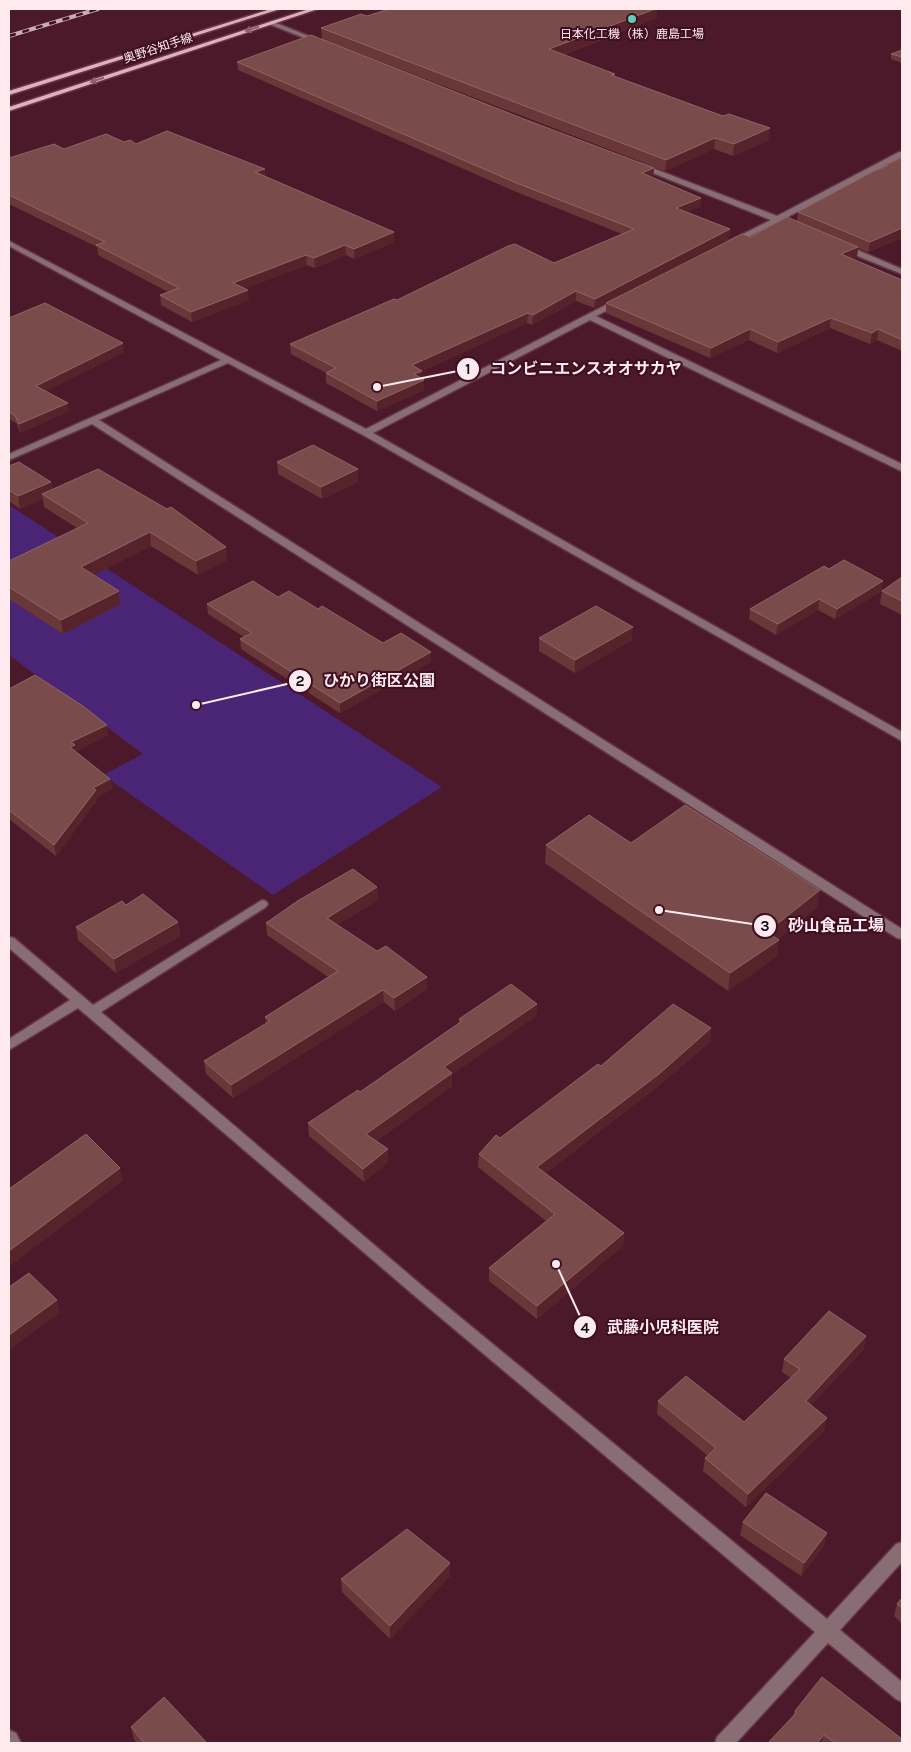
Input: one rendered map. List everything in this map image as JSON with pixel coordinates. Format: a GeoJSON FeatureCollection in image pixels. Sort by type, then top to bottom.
{"type":"FeatureCollection","features":[{"type":"Feature","properties":{"kind":"main road","name":"奥野谷知手線"},"geometry":{"type":"LineString","coordinates":[[9,93],[278,9]]}},
{"type":"Feature","properties":{"kind":"main road","name":"奥野谷知手線"},"geometry":{"type":"LineString","coordinates":[[9,109],[315,9]]}},
{"type":"Feature","properties":{"kind":"street"},"geometry":{"type":"LineString","coordinates":[[271,23],[326,45]]}},
{"type":"Feature","properties":{"kind":"street"},"geometry":{"type":"LineString","coordinates":[[727,246],[902,154]]}},
{"type":"Feature","properties":{"kind":"street"},"geometry":{"type":"LineString","coordinates":[[630,163],[806,231]]}},
{"type":"Feature","properties":{"kind":"street"},"geometry":{"type":"LineString","coordinates":[[9,243],[366,433],[902,737]]}},
{"type":"Feature","properties":{"kind":"street"},"geometry":{"type":"LineString","coordinates":[[833,243],[902,272]]}},
{"type":"Feature","properties":{"kind":"street"},"geometry":{"type":"LineString","coordinates":[[366,433],[632,294]]}},
{"type":"Feature","properties":{"kind":"street"},"geometry":{"type":"LineString","coordinates":[[589,316],[902,468]]}},
{"type":"Feature","properties":{"kind":"street"},"geometry":{"type":"LineString","coordinates":[[9,457],[94,421],[228,360]]}},
{"type":"Feature","properties":{"kind":"street"},"geometry":{"type":"LineString","coordinates":[[94,421],[902,935]]}},
{"type":"Feature","properties":{"kind":"street"},"geometry":{"type":"LineString","coordinates":[[92,1012],[262,904]]}},
{"type":"Feature","properties":{"kind":"street"},"geometry":{"type":"LineString","coordinates":[[9,941],[421,1293],[902,1693]]}},
{"type":"Feature","properties":{"kind":"street"},"geometry":{"type":"LineString","coordinates":[[9,1045],[80,1000]]}},
{"type":"Feature","properties":{"kind":"street"},"geometry":{"type":"LineString","coordinates":[[724,1743],[902,1550]]}},
{"type":"Feature","properties":{"kind":"street"},"geometry":{"type":"LineString","coordinates":[[9,1739],[12,1743]]}},
{"type":"Feature","properties":{"kind":"shaded area"},"geometry":{"type":"Polygon","coordinates":[[[9,505],[442,787],[273,895],[103,775],[143,754],[9,655],[9,505]]]}},
{"type":"Feature","properties":{"kind":"building"},"geometry":{"type":"Polygon","coordinates":[[[389,9],[655,9],[549,49],[615,74],[611,75],[723,116],[729,114],[770,128],[734,144],[715,138],[666,160],[321,28],[361,14],[367,16],[389,9]]]}},
{"type":"Feature","properties":{"kind":"building"},"geometry":{"type":"Polygon","coordinates":[[[311,35],[654,168],[642,173],[701,198],[676,208],[730,229],[595,299],[576,291],[533,315],[528,313],[412,365],[422,371],[414,374],[424,380],[377,401],[326,373],[336,368],[290,344],[394,299],[397,300],[508,246],[515,244],[554,263],[634,229],[514,182],[237,62],[311,35]]]}},
{"type":"Feature","properties":{"kind":"building"},"geometry":{"type":"Polygon","coordinates":[[[902,50],[902,57],[891,54],[902,50]]]}},
{"type":"Feature","properties":{"kind":"building"},"geometry":{"type":"Polygon","coordinates":[[[167,131],[265,169],[255,172],[394,232],[354,249],[345,245],[314,258],[306,255],[233,283],[248,290],[191,312],[160,295],[179,288],[96,245],[105,242],[9,195],[9,158],[54,144],[64,149],[106,134],[124,142],[130,140],[136,144],[167,131]]]}},
{"type":"Feature","properties":{"kind":"building"},"geometry":{"type":"Polygon","coordinates":[[[902,158],[902,228],[870,242],[798,212],[874,171],[888,166],[885,165],[902,158]]]}},
{"type":"Feature","properties":{"kind":"building"},"geometry":{"type":"Polygon","coordinates":[[[787,217],[858,247],[841,254],[902,280],[902,340],[878,329],[872,333],[831,318],[778,342],[750,329],[711,348],[606,303],[742,234],[750,237],[787,217]]]}},
{"type":"Feature","properties":{"kind":"building"},"geometry":{"type":"Polygon","coordinates":[[[45,303],[123,343],[36,386],[68,403],[19,424],[15,416],[9,411],[9,318],[45,303]]]}},
{"type":"Feature","properties":{"kind":"building"},"geometry":{"type":"Polygon","coordinates":[[[313,445],[358,469],[321,487],[277,462],[313,445]]]}},
{"type":"Feature","properties":{"kind":"building"},"geometry":{"type":"Polygon","coordinates":[[[19,462],[51,482],[18,496],[9,490],[9,466],[19,462]]]}},
{"type":"Feature","properties":{"kind":"building"},"geometry":{"type":"Polygon","coordinates":[[[98,469],[167,509],[171,507],[226,547],[196,561],[150,532],[81,567],[119,591],[61,620],[9,587],[9,561],[88,523],[42,494],[98,469]]]}},
{"type":"Feature","properties":{"kind":"building"},"geometry":{"type":"Polygon","coordinates":[[[844,560],[883,581],[837,609],[819,599],[778,624],[750,609],[824,566],[829,569],[844,560]]]}},
{"type":"Feature","properties":{"kind":"building"},"geometry":{"type":"Polygon","coordinates":[[[902,577],[902,601],[882,591],[902,577]]]}},
{"type":"Feature","properties":{"kind":"building"},"geometry":{"type":"Polygon","coordinates":[[[253,581],[278,597],[289,591],[318,609],[322,606],[383,643],[401,633],[431,652],[340,703],[240,639],[252,633],[207,604],[253,581]]]}},
{"type":"Feature","properties":{"kind":"building"},"geometry":{"type":"Polygon","coordinates":[[[596,606],[633,627],[575,660],[539,638],[596,606]]]}},
{"type":"Feature","properties":{"kind":"building"},"geometry":{"type":"Polygon","coordinates":[[[35,675],[83,706],[107,725],[71,742],[75,745],[70,747],[110,779],[93,788],[96,790],[54,845],[9,810],[9,689],[35,675]]]}},
{"type":"Feature","properties":{"kind":"building"},"geometry":{"type":"Polygon","coordinates":[[[685,805],[820,890],[767,932],[779,940],[730,973],[546,845],[589,815],[631,843],[685,805]]]}},
{"type":"Feature","properties":{"kind":"building"},"geometry":{"type":"Polygon","coordinates":[[[353,869],[377,887],[327,918],[377,951],[386,946],[427,977],[394,998],[383,990],[231,1085],[204,1061],[270,1021],[265,1017],[338,971],[266,923],[299,900],[353,869]]]}},
{"type":"Feature","properties":{"kind":"building"},"geometry":{"type":"Polygon","coordinates":[[[143,894],[178,922],[114,959],[76,927],[122,901],[126,905],[143,894]]]}},
{"type":"Feature","properties":{"kind":"building"},"geometry":{"type":"Polygon","coordinates":[[[511,984],[537,1004],[444,1067],[452,1073],[366,1134],[388,1149],[363,1169],[308,1123],[358,1090],[360,1092],[462,1021],[459,1019],[511,984]]]}},
{"type":"Feature","properties":{"kind":"building"},"geometry":{"type":"Polygon","coordinates":[[[673,1004],[711,1028],[659,1074],[537,1167],[624,1233],[537,1306],[489,1268],[555,1214],[479,1154],[496,1135],[500,1138],[598,1064],[601,1066],[673,1004]]]}},
{"type":"Feature","properties":{"kind":"building"},"geometry":{"type":"Polygon","coordinates":[[[86,1134],[120,1168],[9,1251],[9,1189],[86,1134]]]}},
{"type":"Feature","properties":{"kind":"building"},"geometry":{"type":"Polygon","coordinates":[[[29,1273],[57,1300],[9,1335],[9,1287],[29,1273]]]}},
{"type":"Feature","properties":{"kind":"building"},"geometry":{"type":"Polygon","coordinates":[[[829,1311],[866,1336],[806,1401],[827,1418],[748,1494],[705,1458],[716,1448],[658,1401],[686,1376],[744,1422],[800,1369],[784,1359],[829,1311]]]}},
{"type":"Feature","properties":{"kind":"building"},"geometry":{"type":"Polygon","coordinates":[[[766,1493],[827,1533],[804,1563],[743,1522],[766,1493]]]}},
{"type":"Feature","properties":{"kind":"building"},"geometry":{"type":"Polygon","coordinates":[[[407,1529],[450,1563],[390,1626],[341,1579],[407,1529]]]}},
{"type":"Feature","properties":{"kind":"building"},"geometry":{"type":"Polygon","coordinates":[[[902,1598],[902,1608],[897,1604],[902,1598]]]}},
{"type":"Feature","properties":{"kind":"building"},"geometry":{"type":"Polygon","coordinates":[[[822,1677],[902,1739],[902,1743],[835,1743],[824,1735],[817,1743],[768,1743],[796,1713],[795,1711],[822,1677]]]}},
{"type":"Feature","properties":{"kind":"building"},"geometry":{"type":"Polygon","coordinates":[[[164,1697],[207,1743],[144,1743],[131,1727],[164,1697]]]}},
{"type":"Feature","properties":{"kind":"railway"},"geometry":{"type":"LineString","coordinates":[[9,36],[98,9]]}},
{"type":"Feature","properties":{"kind":"place","name":"日本化工機（株）鹿島工場"},"geometry":{"type":"Point","coordinates":[632,19]}},
{"type":"Feature","properties":{"kind":"place","name":"コンビニエンスオオサカヤ"},"geometry":{"type":"Point","coordinates":[377,387]}},
{"type":"Feature","properties":{"kind":"place","name":"ひかり街区公園"},"geometry":{"type":"Point","coordinates":[196,705]}},
{"type":"Feature","properties":{"kind":"place","name":"砂山食品工場"},"geometry":{"type":"Point","coordinates":[659,910]}},
{"type":"Feature","properties":{"kind":"place","name":"武藤小児科医院"},"geometry":{"type":"Point","coordinates":[556,1264]}}]}
